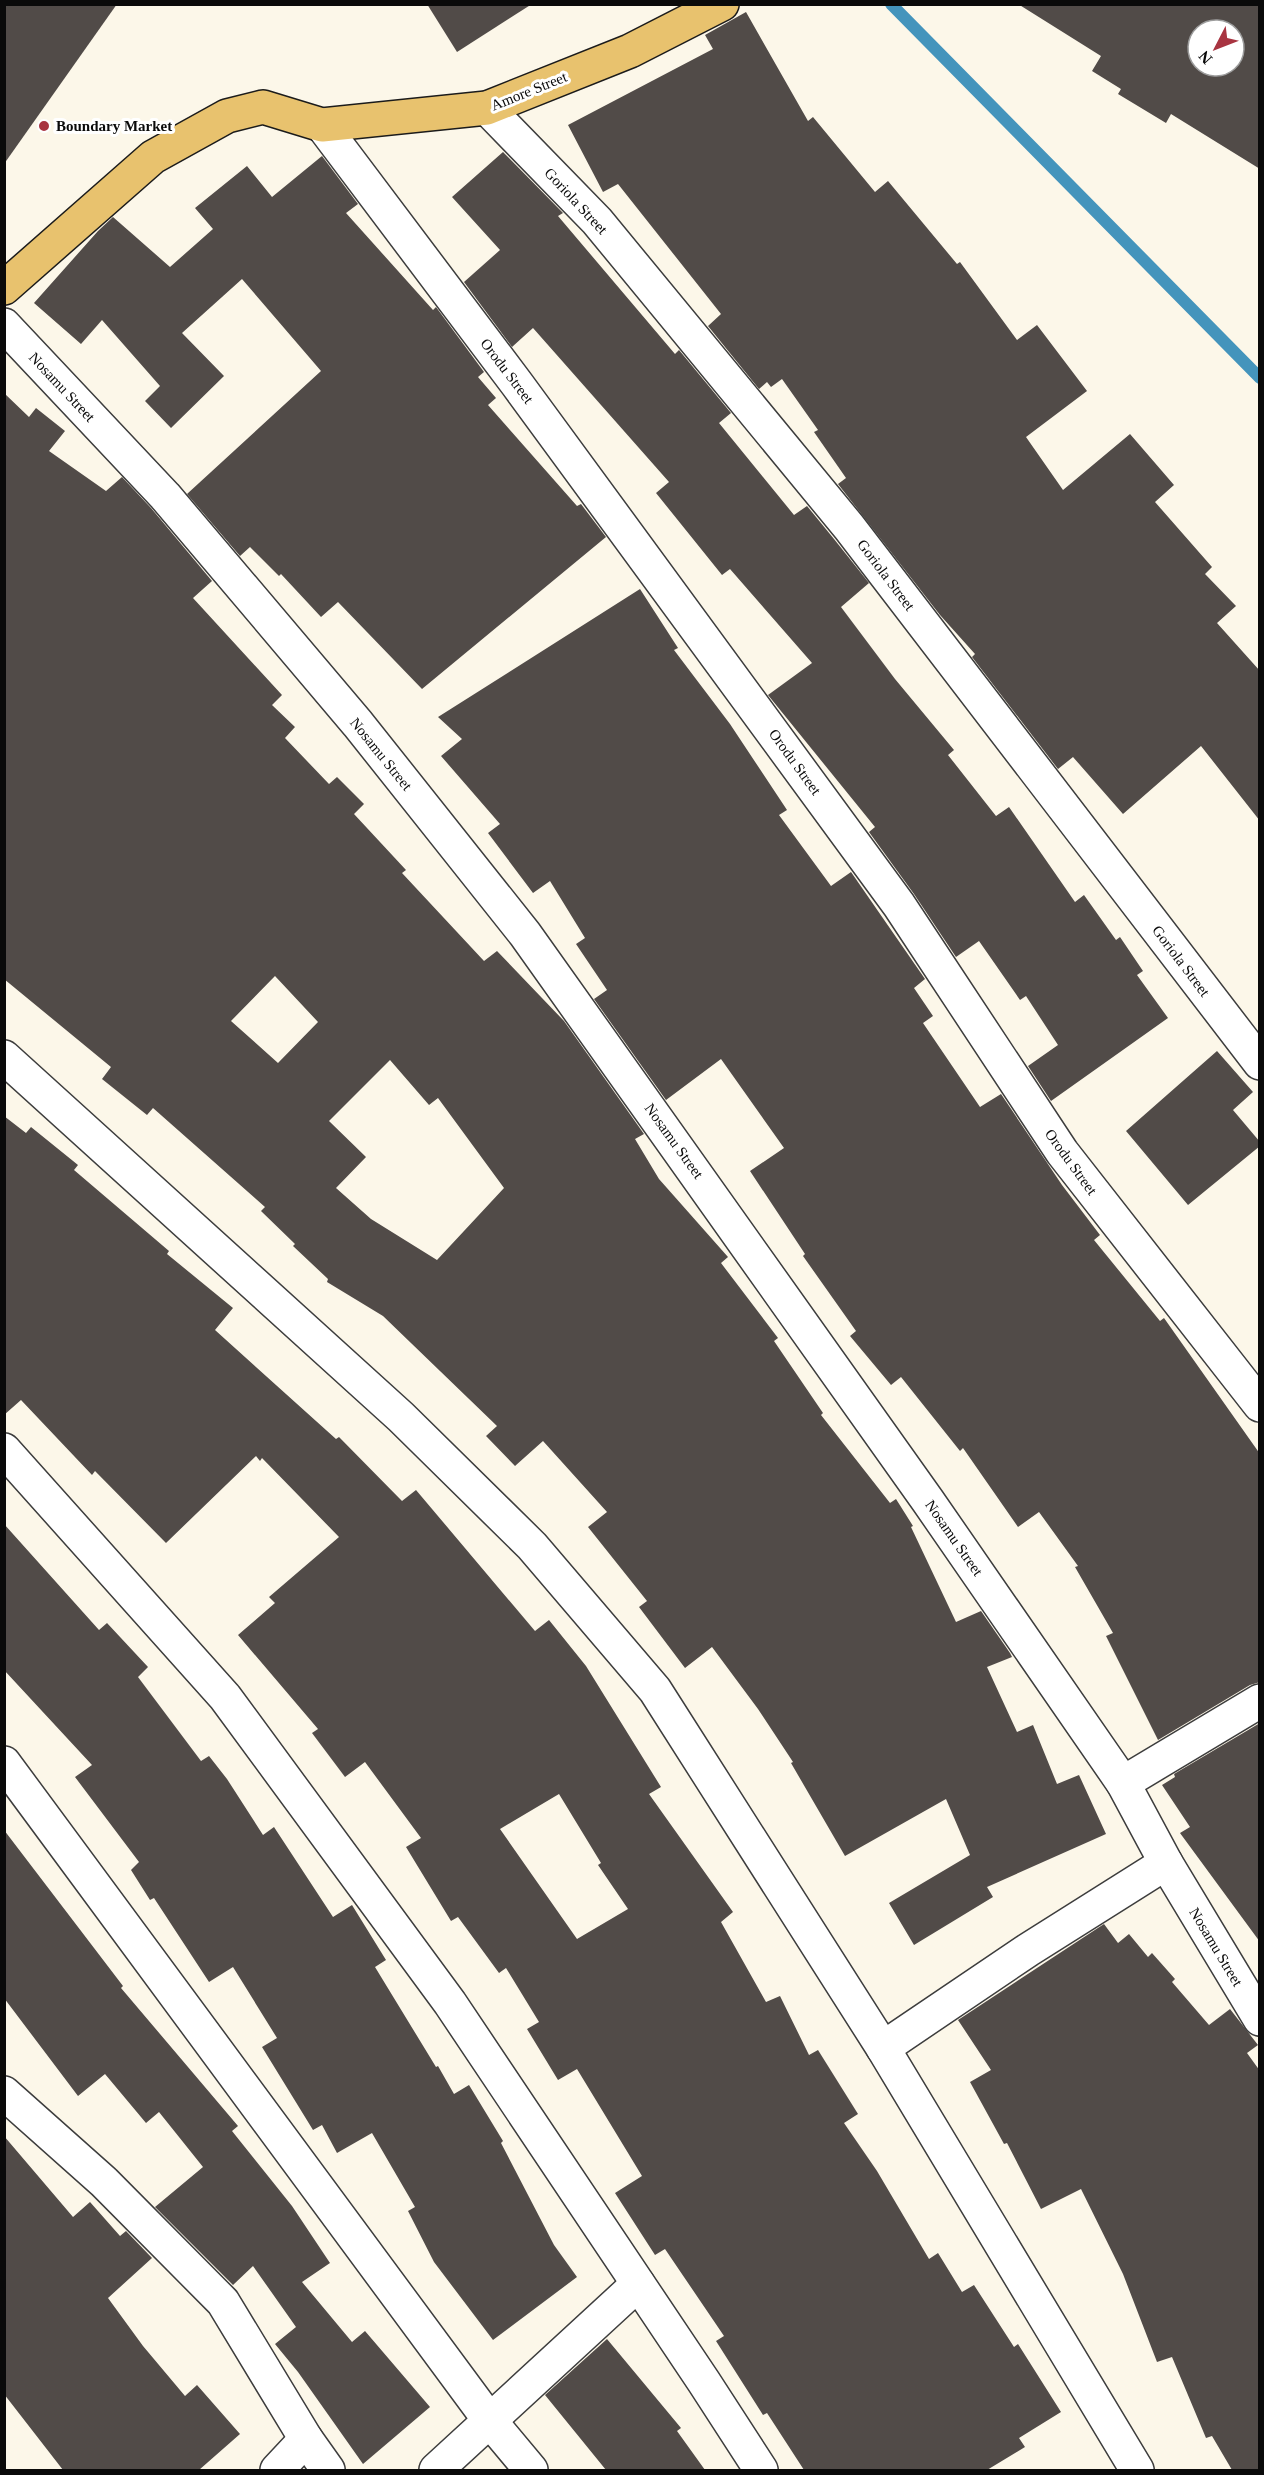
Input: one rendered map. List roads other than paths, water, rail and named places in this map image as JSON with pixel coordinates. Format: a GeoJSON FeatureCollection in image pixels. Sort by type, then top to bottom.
{"type":"FeatureCollection","features":[{"type":"Feature","properties":{"kind":"main road","name":"Amore Street"},"geometry":{"type":"LineString","coordinates":[[322,125],[487,108],[630,51],[722,4]]}},
{"type":"Feature","properties":{"kind":"main road"},"geometry":{"type":"LineString","coordinates":[[4,288],[153,157],[227,116],[263,107],[322,125]]}},
{"type":"Feature","properties":{"kind":"street","name":"Goriola Street"},"geometry":{"type":"LineString","coordinates":[[487,108],[597,220],[849,526],[1260,1063]]}},
{"type":"Feature","properties":{"kind":"street","name":"Orodu Street"},"geometry":{"type":"LineString","coordinates":[[322,125],[518,384],[899,904],[1062,1152],[1260,1405]]}},
{"type":"Feature","properties":{"kind":"street","name":"Nosamu Street"},"geometry":{"type":"LineString","coordinates":[[4,326],[165,496],[358,724],[525,934],[928,1501],[1122,1783],[1166,1863],[1260,2019]]}},
{"type":"Feature","properties":{"kind":"street"},"geometry":{"type":"LineString","coordinates":[[4,1057],[401,1417],[532,1546],[655,1690],[883,2048],[1137,2470]]}},
{"type":"Feature","properties":{"kind":"street"},"geometry":{"type":"LineString","coordinates":[[4,1450],[225,1697],[450,2003],[704,2382],[760,2470]]}},
{"type":"Feature","properties":{"kind":"street"},"geometry":{"type":"LineString","coordinates":[[1122,1783],[1260,1701]]}},
{"type":"Feature","properties":{"kind":"street"},"geometry":{"type":"LineString","coordinates":[[4,1762],[490,2421],[531,2470]]}},
{"type":"Feature","properties":{"kind":"street"},"geometry":{"type":"LineString","coordinates":[[883,2048],[1028,1950],[1166,1863]]}},
{"type":"Feature","properties":{"kind":"street"},"geometry":{"type":"LineString","coordinates":[[4,2093],[104,2182],[223,2302],[306,2439],[328,2470]]}},
{"type":"Feature","properties":{"kind":"street"},"geometry":{"type":"LineString","coordinates":[[436,2470],[638,2284]]}},
{"type":"Feature","properties":{"kind":"street"},"geometry":{"type":"LineString","coordinates":[[277,2470],[306,2439]]}},
{"type":"Feature","properties":{"kind":"waterway"},"geometry":{"type":"LineString","coordinates":[[891,4],[1260,378]]}},
{"type":"Feature","properties":{"kind":"place","name":"Boundary Market"},"geometry":{"type":"Point","coordinates":[44,126]}}]}
